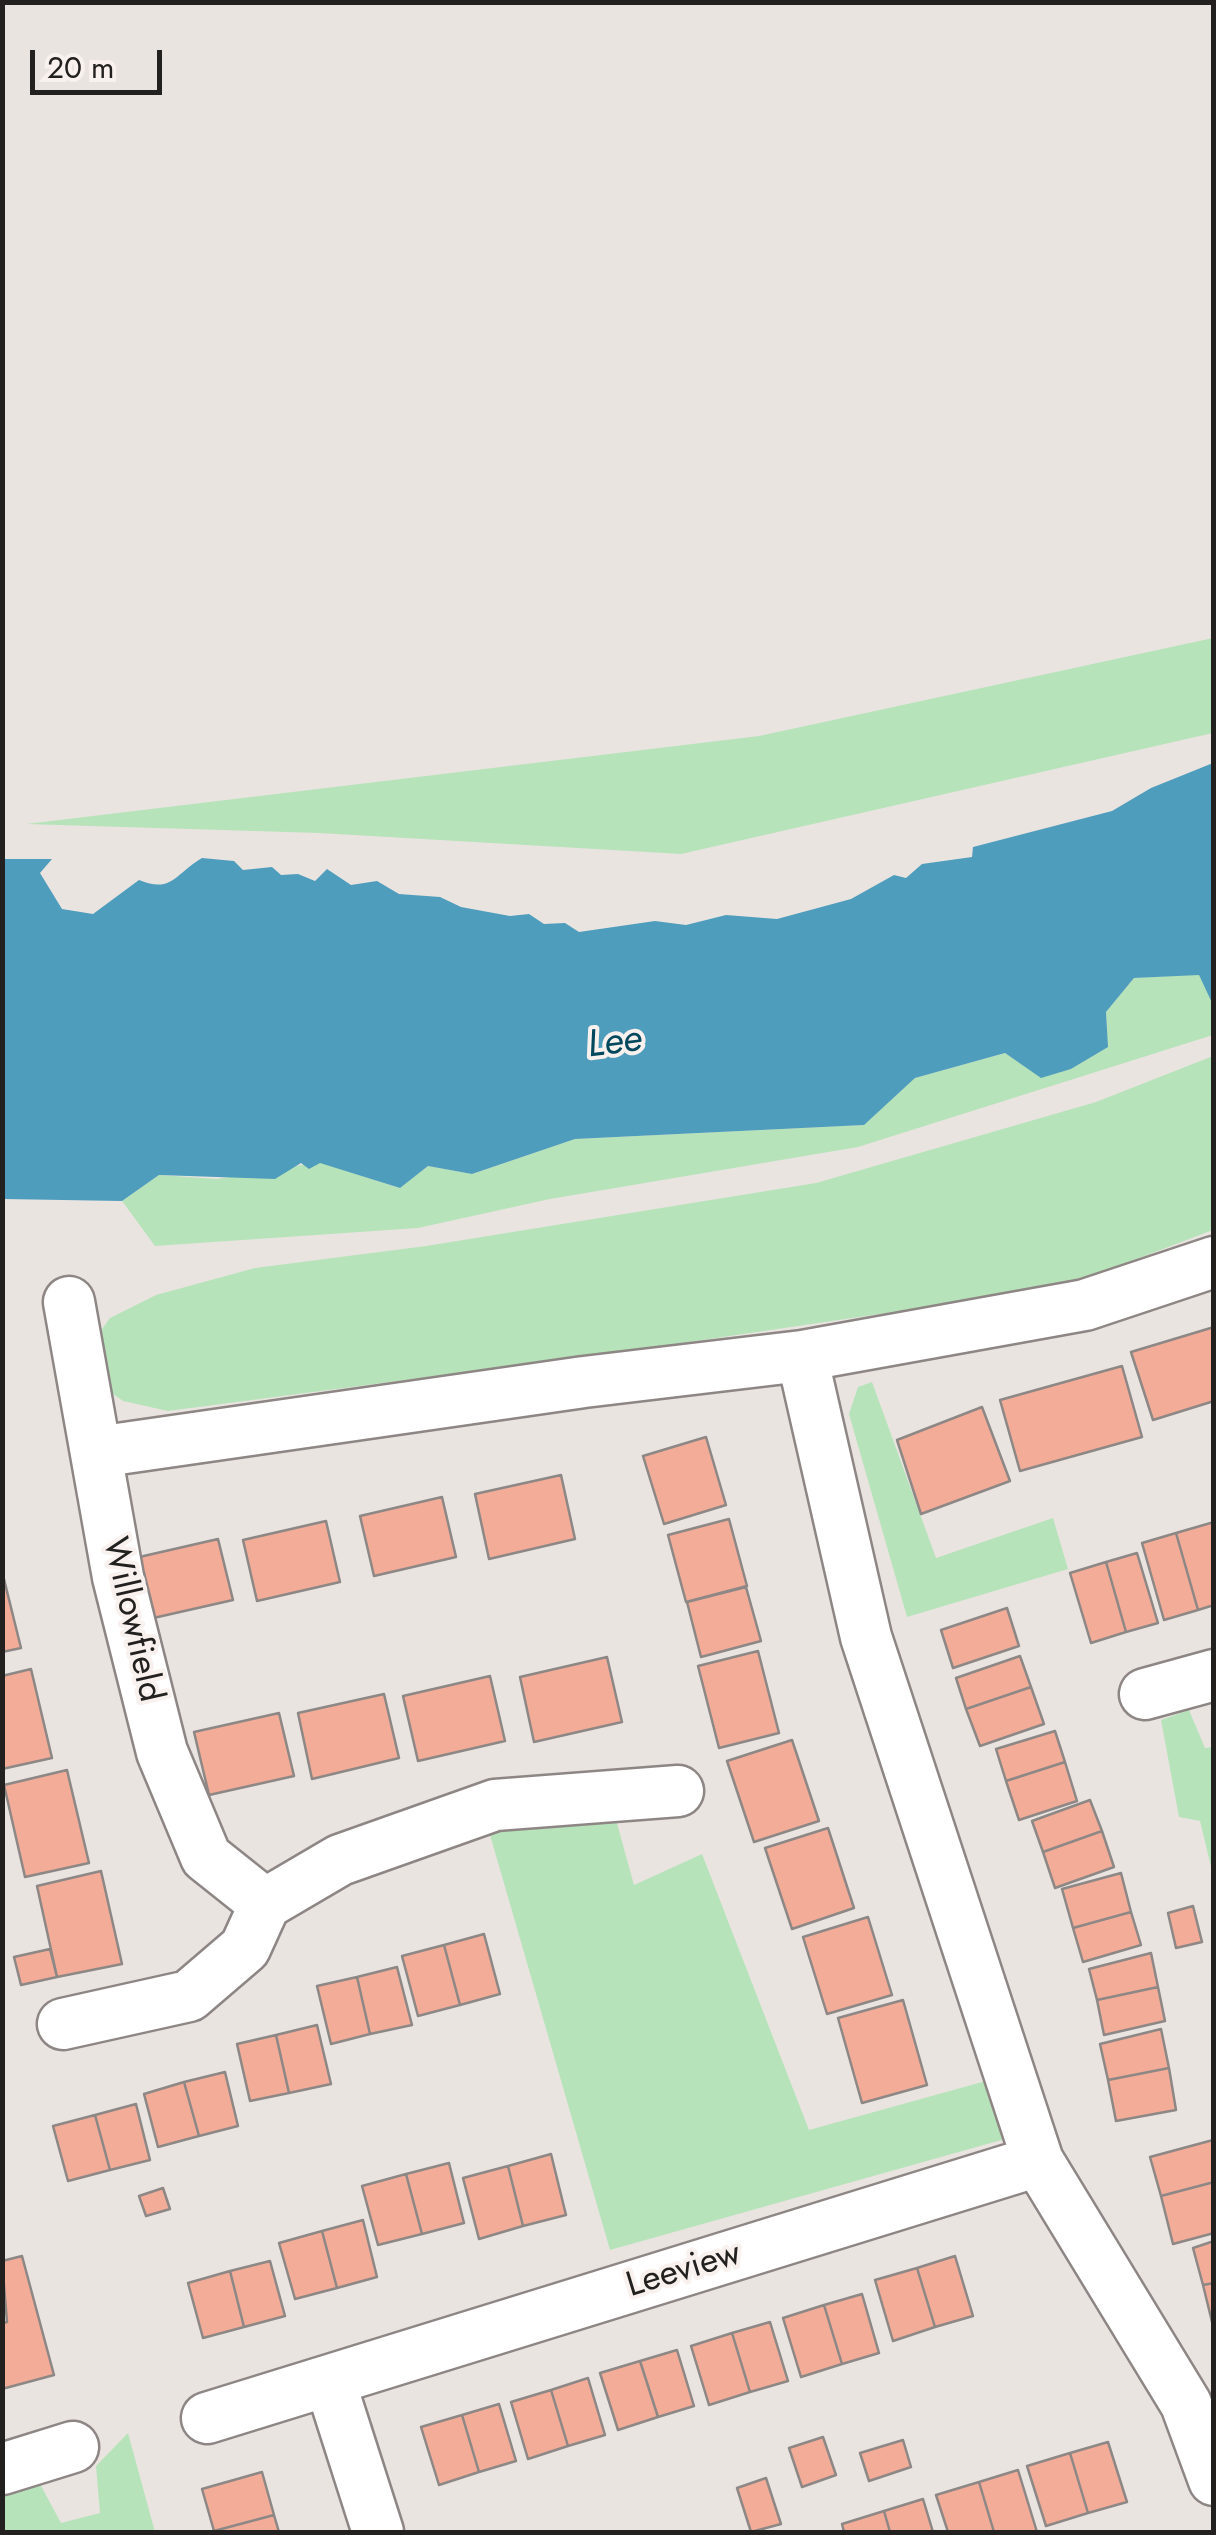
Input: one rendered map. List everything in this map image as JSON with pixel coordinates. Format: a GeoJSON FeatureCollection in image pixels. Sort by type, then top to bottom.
{"type":"FeatureCollection","features":[{"type":"Feature","properties":{"kind":"street"},"geometry":{"type":"LineString","coordinates":[[97,1452],[584,1382],[802,1356],[1086,1305],[1214,1262]]}},
{"type":"Feature","properties":{"kind":"street","name":"Willowfield"},"geometry":{"type":"LineString","coordinates":[[69,1302],[118,1577],[162,1752],[206,1856],[264,1904]]}},
{"type":"Feature","properties":{"kind":"street"},"geometry":{"type":"LineString","coordinates":[[802,1356],[866,1637],[1038,2161],[1186,2404],[1214,2480]]}},
{"type":"Feature","properties":{"kind":"street"},"geometry":{"type":"LineString","coordinates":[[1145,1694],[1214,1675]]}},
{"type":"Feature","properties":{"kind":"street"},"geometry":{"type":"LineString","coordinates":[[63,2024],[188,1996],[246,1948],[264,1904],[340,1860],[496,1805],[678,1791]]}},
{"type":"Feature","properties":{"kind":"street","name":"Leeview"},"geometry":{"type":"LineString","coordinates":[[207,2418],[1038,2161]]}},
{"type":"Feature","properties":{"kind":"street"},"geometry":{"type":"LineString","coordinates":[[330,2382],[378,2532]]}},
{"type":"Feature","properties":{"kind":"street"},"geometry":{"type":"LineString","coordinates":[[2,2469],[74,2447]]}},
{"type":"Feature","properties":{"kind":"green space"},"geometry":{"type":"Polygon","coordinates":[[[1213,638],[1213,733],[681,854],[319,833],[26,824],[759,736],[1213,638]]]}},
{"type":"Feature","properties":{"kind":"green space"},"geometry":{"type":"Polygon","coordinates":[[[1199,974],[1213,1005],[1213,1035],[858,1147],[550,1199],[418,1228],[155,1246],[122,1201],[159,1175],[217,1179],[320,1162],[399,1188],[428,1166],[472,1174],[575,1139],[863,1125],[915,1078],[1005,1053],[1041,1077],[1071,1069],[1107,1047],[1106,1012],[1134,978],[1199,974]]]}},
{"type":"Feature","properties":{"kind":"green space"},"geometry":{"type":"Polygon","coordinates":[[[1213,1056],[1213,1230],[1063,1287],[635,1350],[168,1411],[123,1401],[95,1381],[89,1347],[110,1318],[156,1295],[255,1268],[426,1246],[816,1183],[1096,1102],[1213,1056]]]}},
{"type":"Feature","properties":{"kind":"green space"},"geometry":{"type":"Polygon","coordinates":[[[872,1382],[936,1558],[1053,1518],[1068,1569],[907,1617],[849,1414],[858,1387],[872,1382]]]}},
{"type":"Feature","properties":{"kind":"green space"},"geometry":{"type":"Polygon","coordinates":[[[1189,1710],[1205,1748],[1213,1747],[1213,1875],[1200,1821],[1179,1817],[1161,1720],[1189,1710]]]}},
{"type":"Feature","properties":{"kind":"green space"},"geometry":{"type":"Polygon","coordinates":[[[612,1805],[634,1885],[702,1854],[809,2130],[993,2079],[1005,2139],[610,2250],[488,1828],[612,1805]]]}},
{"type":"Feature","properties":{"kind":"green space"},"geometry":{"type":"Polygon","coordinates":[[[128,2433],[155,2532],[3,2532],[2,2482],[39,2482],[61,2523],[100,2513],[96,2466],[128,2433]]]}},
{"type":"Feature","properties":{"kind":"water","name":"Lee"},"geometry":{"type":"Polygon","coordinates":[[[1213,763],[1213,1005],[1199,975],[1134,978],[1106,1012],[1108,1047],[1071,1069],[1041,1078],[1005,1053],[915,1078],[864,1125],[575,1139],[472,1174],[428,1166],[400,1188],[320,1163],[309,1169],[301,1163],[275,1179],[159,1175],[122,1201],[3,1199],[3,859],[52,859],[40,873],[62,909],[93,914],[139,880],[167,883],[202,858],[234,861],[243,870],[272,867],[281,875],[298,874],[315,881],[327,869],[351,885],[377,881],[399,894],[440,897],[461,907],[510,916],[529,914],[544,924],[565,923],[579,932],[655,921],[686,925],[726,915],[777,919],[851,899],[894,875],[906,878],[922,864],[972,857],[973,847],[1112,811],[1151,788],[1213,763]]]}},
{"type":"Feature","properties":{"kind":"building"},"geometry":{"type":"Polygon","coordinates":[[[1214,1327],[1214,1401],[1153,1420],[1131,1352],[1214,1327]]]}},
{"type":"Feature","properties":{"kind":"building"},"geometry":{"type":"Polygon","coordinates":[[[1122,1366],[1142,1437],[1020,1471],[1000,1400],[1122,1366]]]}},
{"type":"Feature","properties":{"kind":"building"},"geometry":{"type":"Polygon","coordinates":[[[982,1407],[1010,1481],[921,1514],[897,1440],[982,1407]]]}},
{"type":"Feature","properties":{"kind":"building"},"geometry":{"type":"Polygon","coordinates":[[[706,1437],[726,1505],[664,1524],[643,1456],[706,1437]]]}},
{"type":"Feature","properties":{"kind":"building"},"geometry":{"type":"Polygon","coordinates":[[[561,1475],[575,1539],[489,1559],[475,1494],[561,1475]]]}},
{"type":"Feature","properties":{"kind":"building"},"geometry":{"type":"Polygon","coordinates":[[[442,1497],[456,1557],[374,1576],[360,1516],[442,1497]]]}},
{"type":"Feature","properties":{"kind":"building"},"geometry":{"type":"Polygon","coordinates":[[[729,1519],[747,1586],[686,1602],[668,1535],[729,1519]]]}},
{"type":"Feature","properties":{"kind":"building"},"geometry":{"type":"Polygon","coordinates":[[[326,1521],[340,1582],[257,1601],[243,1540],[326,1521]]]}},
{"type":"Feature","properties":{"kind":"building"},"geometry":{"type":"Polygon","coordinates":[[[1214,1522],[1214,1605],[1198,1610],[1176,1533],[1214,1522]]]}},
{"type":"Feature","properties":{"kind":"building"},"geometry":{"type":"Polygon","coordinates":[[[1176,1533],[1198,1610],[1164,1620],[1142,1543],[1176,1533]]]}},
{"type":"Feature","properties":{"kind":"building"},"geometry":{"type":"Polygon","coordinates":[[[218,1539],[233,1600],[149,1619],[135,1558],[218,1539]]]}},
{"type":"Feature","properties":{"kind":"building"},"geometry":{"type":"Polygon","coordinates":[[[1137,1553],[1158,1623],[1126,1632],[1106,1562],[1137,1553]]]}},
{"type":"Feature","properties":{"kind":"building"},"geometry":{"type":"Polygon","coordinates":[[[1106,1562],[1126,1632],[1091,1643],[1070,1573],[1106,1562]]]}},
{"type":"Feature","properties":{"kind":"building"},"geometry":{"type":"Polygon","coordinates":[[[2,1571],[21,1648],[2,1652],[2,1571]]]}},
{"type":"Feature","properties":{"kind":"building"},"geometry":{"type":"Polygon","coordinates":[[[746,1587],[761,1641],[701,1657],[687,1602],[746,1587]]]}},
{"type":"Feature","properties":{"kind":"building"},"geometry":{"type":"Polygon","coordinates":[[[1007,1608],[1019,1646],[953,1668],[941,1630],[1007,1608]]]}},
{"type":"Feature","properties":{"kind":"building"},"geometry":{"type":"Polygon","coordinates":[[[758,1651],[779,1733],[719,1748],[698,1666],[758,1651]]]}},
{"type":"Feature","properties":{"kind":"building"},"geometry":{"type":"Polygon","coordinates":[[[1020,1656],[1031,1687],[966,1709],[956,1678],[1020,1656]]]}},
{"type":"Feature","properties":{"kind":"building"},"geometry":{"type":"Polygon","coordinates":[[[607,1657],[622,1722],[534,1742],[520,1677],[607,1657]]]}},
{"type":"Feature","properties":{"kind":"building"},"geometry":{"type":"Polygon","coordinates":[[[31,1669],[52,1758],[2,1769],[2,1676],[31,1669]]]}},
{"type":"Feature","properties":{"kind":"building"},"geometry":{"type":"Polygon","coordinates":[[[490,1676],[505,1741],[418,1761],[403,1696],[490,1676]]]}},
{"type":"Feature","properties":{"kind":"building"},"geometry":{"type":"Polygon","coordinates":[[[1031,1687],[1044,1724],[980,1746],[966,1709],[1031,1687]]]}},
{"type":"Feature","properties":{"kind":"building"},"geometry":{"type":"Polygon","coordinates":[[[384,1694],[399,1758],[312,1779],[298,1713],[384,1694]]]}},
{"type":"Feature","properties":{"kind":"building"},"geometry":{"type":"Polygon","coordinates":[[[279,1713],[294,1776],[209,1795],[194,1732],[279,1713]]]}},
{"type":"Feature","properties":{"kind":"building"},"geometry":{"type":"Polygon","coordinates":[[[1055,1731],[1065,1762],[1006,1781],[996,1749],[1055,1731]]]}},
{"type":"Feature","properties":{"kind":"building"},"geometry":{"type":"Polygon","coordinates":[[[792,1740],[819,1821],[754,1842],[727,1761],[792,1740]]]}},
{"type":"Feature","properties":{"kind":"building"},"geometry":{"type":"Polygon","coordinates":[[[1065,1762],[1077,1801],[1019,1820],[1006,1781],[1065,1762]]]}},
{"type":"Feature","properties":{"kind":"building"},"geometry":{"type":"Polygon","coordinates":[[[67,1770],[89,1863],[25,1877],[4,1785],[67,1770]]]}},
{"type":"Feature","properties":{"kind":"building"},"geometry":{"type":"Polygon","coordinates":[[[1090,1800],[1102,1831],[1043,1852],[1032,1821],[1090,1800]]]}},
{"type":"Feature","properties":{"kind":"building"},"geometry":{"type":"Polygon","coordinates":[[[828,1828],[854,1908],[792,1929],[765,1848],[828,1828]]]}},
{"type":"Feature","properties":{"kind":"building"},"geometry":{"type":"Polygon","coordinates":[[[1102,1831],[1114,1867],[1055,1888],[1043,1852],[1102,1831]]]}},
{"type":"Feature","properties":{"kind":"building"},"geometry":{"type":"Polygon","coordinates":[[[101,1871],[122,1964],[57,1977],[37,1886],[101,1871]]]}},
{"type":"Feature","properties":{"kind":"building"},"geometry":{"type":"Polygon","coordinates":[[[1121,1873],[1131,1912],[1073,1928],[1062,1889],[1121,1873]]]}},
{"type":"Feature","properties":{"kind":"building"},"geometry":{"type":"Polygon","coordinates":[[[1193,1906],[1202,1942],[1176,1948],[1168,1913],[1193,1906]]]}},
{"type":"Feature","properties":{"kind":"building"},"geometry":{"type":"Polygon","coordinates":[[[1131,1912],[1141,1945],[1083,1962],[1073,1928],[1131,1912]]]}},
{"type":"Feature","properties":{"kind":"building"},"geometry":{"type":"Polygon","coordinates":[[[868,1917],[892,1995],[827,2014],[803,1937],[868,1917]]]}},
{"type":"Feature","properties":{"kind":"building"},"geometry":{"type":"Polygon","coordinates":[[[484,1934],[500,1994],[460,2005],[444,1945],[484,1934]]]}},
{"type":"Feature","properties":{"kind":"building"},"geometry":{"type":"Polygon","coordinates":[[[444,1945],[460,2005],[418,2016],[402,1956],[444,1945]]]}},
{"type":"Feature","properties":{"kind":"building"},"geometry":{"type":"Polygon","coordinates":[[[50,1949],[57,1977],[21,1985],[14,1957],[50,1949]]]}},
{"type":"Feature","properties":{"kind":"building"},"geometry":{"type":"Polygon","coordinates":[[[1151,1953],[1158,1987],[1097,2000],[1089,1969],[1151,1953]]]}},
{"type":"Feature","properties":{"kind":"building"},"geometry":{"type":"Polygon","coordinates":[[[397,1967],[412,2025],[370,2034],[357,1977],[397,1967]]]}},
{"type":"Feature","properties":{"kind":"building"},"geometry":{"type":"Polygon","coordinates":[[[357,1977],[370,2034],[331,2044],[317,1986],[357,1977]]]}},
{"type":"Feature","properties":{"kind":"building"},"geometry":{"type":"Polygon","coordinates":[[[1158,1987],[1165,2021],[1104,2035],[1097,2000],[1158,1987]]]}},
{"type":"Feature","properties":{"kind":"building"},"geometry":{"type":"Polygon","coordinates":[[[903,2000],[927,2085],[862,2103],[838,2018],[903,2000]]]}},
{"type":"Feature","properties":{"kind":"building"},"geometry":{"type":"Polygon","coordinates":[[[317,2025],[331,2084],[289,2093],[276,2035],[317,2025]]]}},
{"type":"Feature","properties":{"kind":"building"},"geometry":{"type":"Polygon","coordinates":[[[1161,2029],[1169,2068],[1108,2080],[1100,2044],[1161,2029]]]}},
{"type":"Feature","properties":{"kind":"building"},"geometry":{"type":"Polygon","coordinates":[[[276,2035],[289,2093],[250,2101],[237,2044],[276,2035]]]}},
{"type":"Feature","properties":{"kind":"building"},"geometry":{"type":"Polygon","coordinates":[[[1169,2068],[1176,2110],[1116,2121],[1108,2080],[1169,2068]]]}},
{"type":"Feature","properties":{"kind":"building"},"geometry":{"type":"Polygon","coordinates":[[[225,2072],[238,2126],[199,2136],[184,2082],[225,2072]]]}},
{"type":"Feature","properties":{"kind":"building"},"geometry":{"type":"Polygon","coordinates":[[[184,2082],[199,2136],[158,2147],[144,2094],[184,2082]]]}},
{"type":"Feature","properties":{"kind":"building"},"geometry":{"type":"Polygon","coordinates":[[[136,2104],[150,2160],[110,2170],[95,2115],[136,2104]]]}},
{"type":"Feature","properties":{"kind":"building"},"geometry":{"type":"Polygon","coordinates":[[[95,2115],[110,2170],[68,2181],[53,2126],[95,2115]]]}},
{"type":"Feature","properties":{"kind":"building"},"geometry":{"type":"Polygon","coordinates":[[[1213,2140],[1214,2182],[1161,2196],[1150,2157],[1213,2140]]]}},
{"type":"Feature","properties":{"kind":"building"},"geometry":{"type":"Polygon","coordinates":[[[551,2154],[566,2215],[523,2226],[508,2166],[551,2154]]]}},
{"type":"Feature","properties":{"kind":"building"},"geometry":{"type":"Polygon","coordinates":[[[449,2163],[464,2223],[422,2234],[406,2174],[449,2163]]]}},
{"type":"Feature","properties":{"kind":"building"},"geometry":{"type":"Polygon","coordinates":[[[508,2166],[523,2226],[479,2239],[463,2178],[508,2166]]]}},
{"type":"Feature","properties":{"kind":"building"},"geometry":{"type":"Polygon","coordinates":[[[406,2174],[422,2234],[378,2245],[362,2186],[406,2174]]]}},
{"type":"Feature","properties":{"kind":"building"},"geometry":{"type":"Polygon","coordinates":[[[1214,2182],[1214,2233],[1173,2244],[1161,2196],[1214,2182]]]}},
{"type":"Feature","properties":{"kind":"building"},"geometry":{"type":"Polygon","coordinates":[[[163,2188],[170,2209],[146,2216],[139,2196],[163,2188]]]}},
{"type":"Feature","properties":{"kind":"building"},"geometry":{"type":"Polygon","coordinates":[[[363,2220],[377,2277],[337,2288],[322,2231],[363,2220]]]}},
{"type":"Feature","properties":{"kind":"building"},"geometry":{"type":"Polygon","coordinates":[[[322,2231],[337,2288],[295,2299],[279,2243],[322,2231]]]}},
{"type":"Feature","properties":{"kind":"building"},"geometry":{"type":"Polygon","coordinates":[[[1214,2241],[1214,2283],[1203,2285],[1193,2248],[1214,2241]]]}},
{"type":"Feature","properties":{"kind":"building"},"geometry":{"type":"Polygon","coordinates":[[[22,2256],[54,2375],[2,2389],[2,2323],[7,2322],[2,2261],[22,2256]]]}},
{"type":"Feature","properties":{"kind":"building"},"geometry":{"type":"Polygon","coordinates":[[[955,2256],[973,2316],[935,2327],[917,2268],[955,2256]]]}},
{"type":"Feature","properties":{"kind":"building"},"geometry":{"type":"Polygon","coordinates":[[[270,2261],[285,2316],[244,2327],[230,2271],[270,2261]]]}},
{"type":"Feature","properties":{"kind":"building"},"geometry":{"type":"Polygon","coordinates":[[[917,2268],[935,2327],[893,2341],[875,2280],[917,2268]]]}},
{"type":"Feature","properties":{"kind":"building"},"geometry":{"type":"Polygon","coordinates":[[[230,2271],[244,2327],[203,2338],[188,2283],[230,2271]]]}},
{"type":"Feature","properties":{"kind":"building"},"geometry":{"type":"Polygon","coordinates":[[[1214,2283],[1214,2330],[1203,2285],[1214,2283]]]}},
{"type":"Feature","properties":{"kind":"building"},"geometry":{"type":"Polygon","coordinates":[[[862,2294],[879,2353],[842,2364],[824,2305],[862,2294]]]}},
{"type":"Feature","properties":{"kind":"building"},"geometry":{"type":"Polygon","coordinates":[[[824,2305],[842,2364],[801,2377],[783,2318],[824,2305]]]}},
{"type":"Feature","properties":{"kind":"building"},"geometry":{"type":"Polygon","coordinates":[[[770,2322],[788,2381],[750,2392],[732,2333],[770,2322]]]}},
{"type":"Feature","properties":{"kind":"building"},"geometry":{"type":"Polygon","coordinates":[[[732,2333],[750,2392],[709,2405],[691,2346],[732,2333]]]}},
{"type":"Feature","properties":{"kind":"building"},"geometry":{"type":"Polygon","coordinates":[[[677,2350],[694,2406],[658,2417],[640,2361],[677,2350]]]}},
{"type":"Feature","properties":{"kind":"building"},"geometry":{"type":"Polygon","coordinates":[[[640,2361],[658,2417],[618,2430],[600,2373],[640,2361]]]}},
{"type":"Feature","properties":{"kind":"building"},"geometry":{"type":"Polygon","coordinates":[[[588,2378],[605,2435],[568,2446],[551,2390],[588,2378]]]}},
{"type":"Feature","properties":{"kind":"building"},"geometry":{"type":"Polygon","coordinates":[[[551,2390],[568,2446],[528,2459],[511,2402],[551,2390]]]}},
{"type":"Feature","properties":{"kind":"building"},"geometry":{"type":"Polygon","coordinates":[[[499,2404],[516,2461],[479,2472],[462,2415],[499,2404]]]}},
{"type":"Feature","properties":{"kind":"building"},"geometry":{"type":"Polygon","coordinates":[[[462,2415],[479,2472],[439,2485],[421,2427],[462,2415]]]}},
{"type":"Feature","properties":{"kind":"building"},"geometry":{"type":"Polygon","coordinates":[[[823,2437],[836,2475],[802,2487],[789,2448],[823,2437]]]}},
{"type":"Feature","properties":{"kind":"building"},"geometry":{"type":"Polygon","coordinates":[[[903,2440],[911,2467],[869,2481],[860,2453],[903,2440]]]}},
{"type":"Feature","properties":{"kind":"building"},"geometry":{"type":"Polygon","coordinates":[[[1108,2442],[1127,2502],[1088,2513],[1070,2453],[1108,2442]]]}},
{"type":"Feature","properties":{"kind":"building"},"geometry":{"type":"Polygon","coordinates":[[[1070,2453],[1088,2513],[1046,2526],[1027,2466],[1070,2453]]]}},
{"type":"Feature","properties":{"kind":"building"},"geometry":{"type":"Polygon","coordinates":[[[1018,2470],[1037,2532],[994,2532],[979,2482],[1018,2470]]]}},
{"type":"Feature","properties":{"kind":"building"},"geometry":{"type":"Polygon","coordinates":[[[262,2472],[274,2515],[214,2531],[202,2489],[262,2472]]]}},
{"type":"Feature","properties":{"kind":"building"},"geometry":{"type":"Polygon","coordinates":[[[766,2478],[781,2524],[751,2532],[737,2488],[766,2478]]]}},
{"type":"Feature","properties":{"kind":"building"},"geometry":{"type":"Polygon","coordinates":[[[979,2482],[994,2532],[948,2532],[936,2495],[979,2482]]]}},
{"type":"Feature","properties":{"kind":"building"},"geometry":{"type":"Polygon","coordinates":[[[923,2499],[933,2532],[890,2532],[884,2511],[923,2499]]]}},
{"type":"Feature","properties":{"kind":"building"},"geometry":{"type":"Polygon","coordinates":[[[884,2511],[890,2532],[844,2532],[842,2524],[884,2511]]]}},
{"type":"Feature","properties":{"kind":"building"},"geometry":{"type":"Polygon","coordinates":[[[274,2515],[279,2532],[214,2531],[274,2515]]]}}]}
